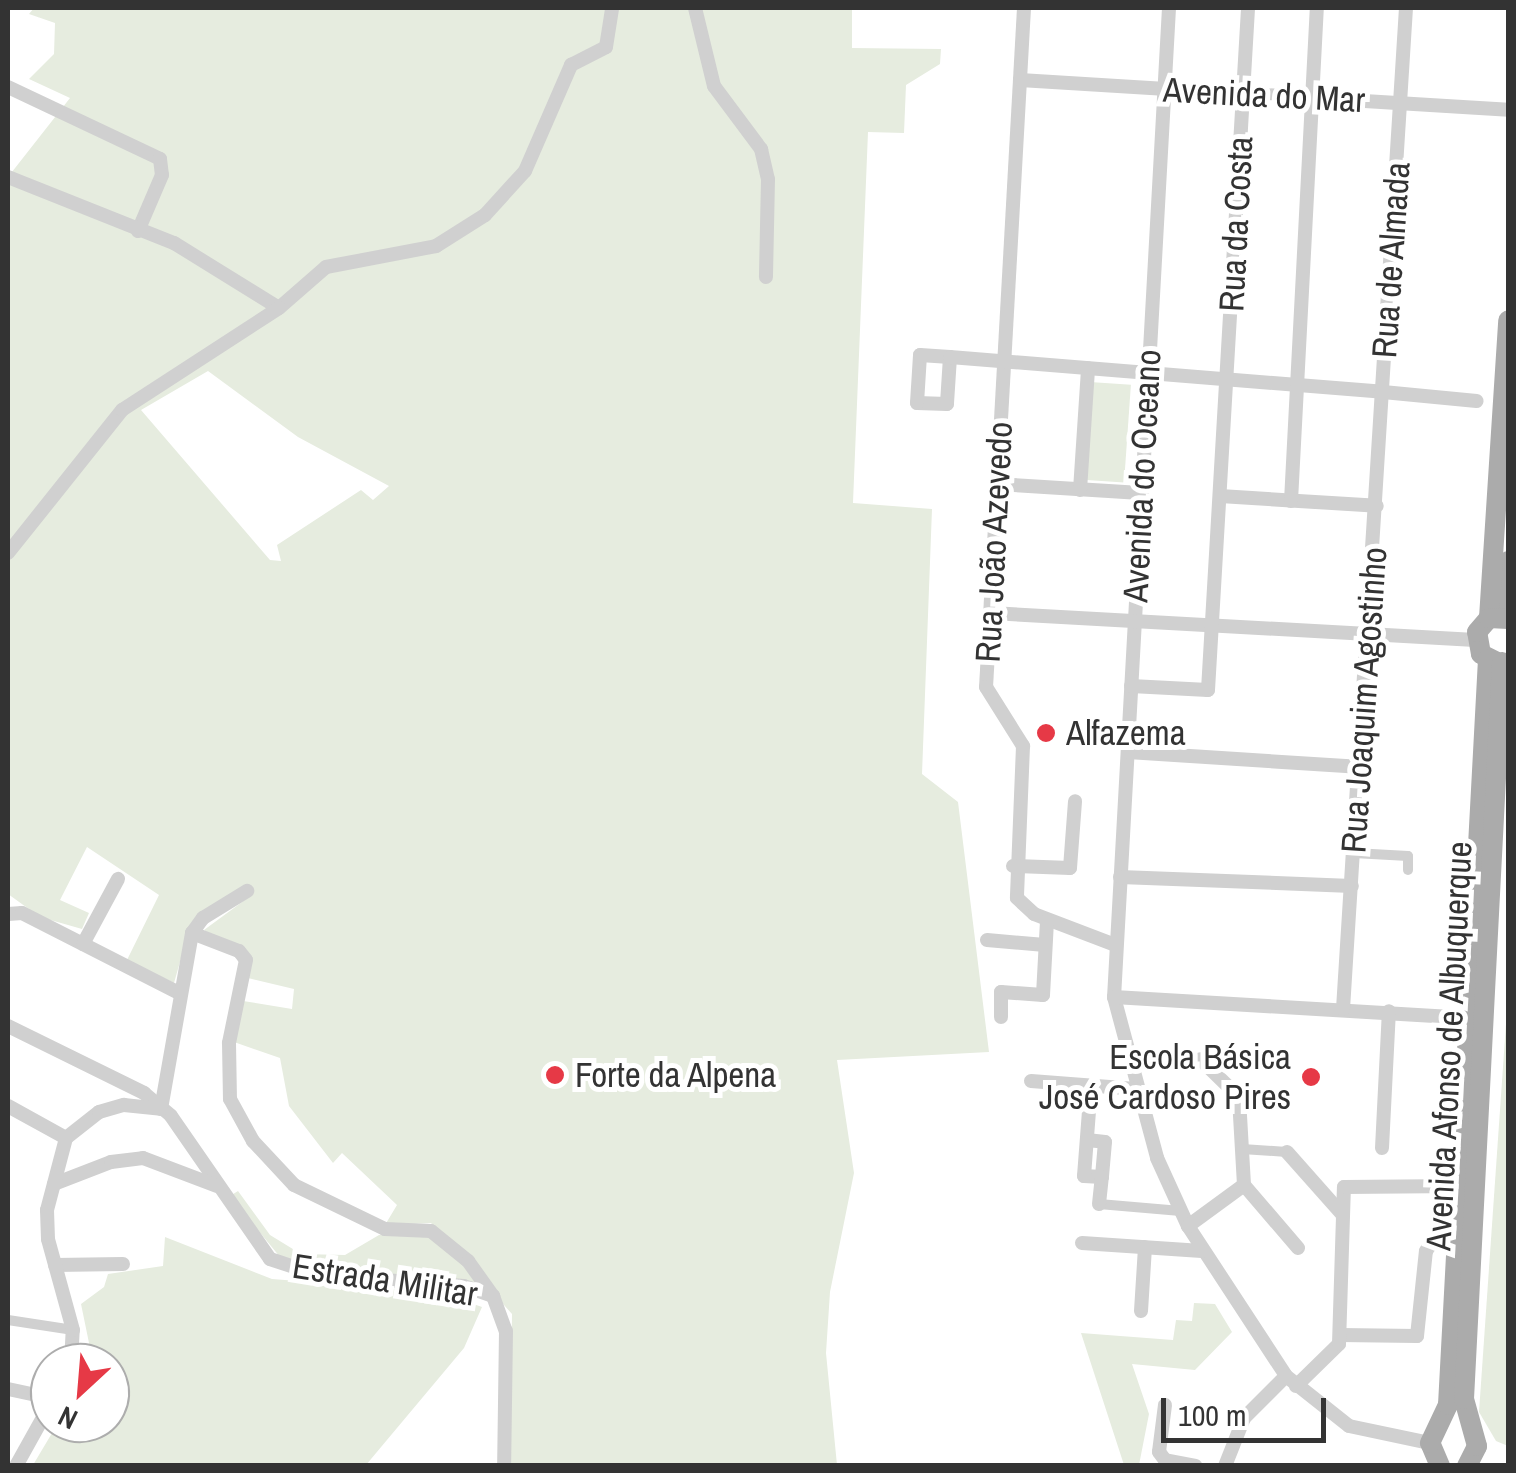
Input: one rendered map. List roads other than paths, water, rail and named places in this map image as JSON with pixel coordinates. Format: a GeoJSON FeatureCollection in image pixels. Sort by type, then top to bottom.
{"type":"FeatureCollection","features":[{"type":"Feature","properties":{"kind":"main road"},"geometry":{"type":"LineString","coordinates":[[1501,618],[1508,321]]}},
{"type":"Feature","properties":{"kind":"main road"},"geometry":{"type":"LineString","coordinates":[[1499,660],[1475,640],[1501,618],[1508,561]]}},
{"type":"Feature","properties":{"kind":"main road","name":"Avenida Afonso de Albuquerque"},"geometry":{"type":"LineString","coordinates":[[1437,1452],[1448,1405],[1468,1018],[1499,660]]}},
{"type":"Feature","properties":{"kind":"main road","name":"Avenida Afonso de Albuquerque"},"geometry":{"type":"LineString","coordinates":[[1467,1463],[1473,1432],[1464,1395],[1499,660]]}},
{"type":"Feature","properties":{"kind":"main road"},"geometry":{"type":"LineString","coordinates":[[1437,1452],[1456,1421],[1473,1432]]}},
{"type":"Feature","properties":{"kind":"street"},"geometry":{"type":"LineString","coordinates":[[8,553],[122,410],[278,308],[326,268],[436,246],[485,216],[525,171],[571,66],[606,47],[612,8]]}},
{"type":"Feature","properties":{"kind":"street"},"geometry":{"type":"LineString","coordinates":[[695,8],[714,86],[761,149],[768,179],[766,277]]}},
{"type":"Feature","properties":{"kind":"street","name":"Rua João Azevedo"},"geometry":{"type":"LineString","coordinates":[[1024,8],[987,695],[1023,746],[1013,866],[1017,898],[1046,920],[1115,945]]}},
{"type":"Feature","properties":{"kind":"street","name":"Avenida do Oceano"},"geometry":{"type":"LineString","coordinates":[[1169,8],[1114,997],[1136,1089],[1181,1211],[1202,1251],[1291,1381]]}},
{"type":"Feature","properties":{"kind":"street","name":"Rua da Costa"},"geometry":{"type":"LineString","coordinates":[[1131,686],[1208,690],[1248,8]]}},
{"type":"Feature","properties":{"kind":"street"},"geometry":{"type":"LineString","coordinates":[[1291,501],[1317,8]]}},
{"type":"Feature","properties":{"kind":"street","name":"Rua de Almada"},"geometry":{"type":"LineString","coordinates":[[1383,392],[1406,8]]}},
{"type":"Feature","properties":{"kind":"street","name":"Avenida do Mar"},"geometry":{"type":"LineString","coordinates":[[1020,80],[1508,110]]}},
{"type":"Feature","properties":{"kind":"street"},"geometry":{"type":"LineString","coordinates":[[8,86],[160,159],[162,175],[138,231]]}},
{"type":"Feature","properties":{"kind":"street"},"geometry":{"type":"LineString","coordinates":[[8,177],[207,260],[278,308]]}},
{"type":"Feature","properties":{"kind":"street"},"geometry":{"type":"LineString","coordinates":[[950,357],[1477,401]]}},
{"type":"Feature","properties":{"kind":"street"},"geometry":{"type":"LineString","coordinates":[[1080,490],[1088,368]]}},
{"type":"Feature","properties":{"kind":"street","name":"Rua Joaquim Agostinho"},"geometry":{"type":"LineString","coordinates":[[1344,1009],[1383,392]]}},
{"type":"Feature","properties":{"kind":"street"},"geometry":{"type":"LineString","coordinates":[[996,484],[1141,493]]}},
{"type":"Feature","properties":{"kind":"street"},"geometry":{"type":"LineString","coordinates":[[1220,496],[1377,506]]}},
{"type":"Feature","properties":{"kind":"street"},"geometry":{"type":"LineString","coordinates":[[991,613],[1475,640]]}},
{"type":"Feature","properties":{"kind":"street"},"geometry":{"type":"LineString","coordinates":[[1128,752],[1358,767]]}},
{"type":"Feature","properties":{"kind":"street"},"geometry":{"type":"LineString","coordinates":[[1013,866],[1070,868],[1075,801]]}},
{"type":"Feature","properties":{"kind":"street"},"geometry":{"type":"LineString","coordinates":[[1354,852],[1408,856],[1408,870]]}},
{"type":"Feature","properties":{"kind":"street"},"geometry":{"type":"LineString","coordinates":[[1120,876],[1352,886]]}},
{"type":"Feature","properties":{"kind":"street"},"geometry":{"type":"LineString","coordinates":[[84,944],[118,879]]}},
{"type":"Feature","properties":{"kind":"street"},"geometry":{"type":"LineString","coordinates":[[72,1343],[73,1330],[55,1265],[47,1210],[66,1138],[99,1112],[124,1105],[160,1109],[177,992],[192,934],[203,918],[248,891]]}},
{"type":"Feature","properties":{"kind":"street"},"geometry":{"type":"LineString","coordinates":[[8,914],[22,913],[177,992]]}},
{"type":"Feature","properties":{"kind":"street"},"geometry":{"type":"LineString","coordinates":[[1000,1017],[1001,992],[1043,994],[1046,920]]}},
{"type":"Feature","properties":{"kind":"street"},"geometry":{"type":"LineString","coordinates":[[192,934],[239,951],[246,960],[229,1044],[230,1099],[253,1142],[294,1186],[385,1229],[431,1231],[468,1262],[493,1296]]}},
{"type":"Feature","properties":{"kind":"street"},"geometry":{"type":"LineString","coordinates":[[986,940],[1046,945]]}},
{"type":"Feature","properties":{"kind":"street"},"geometry":{"type":"LineString","coordinates":[[1114,997],[1468,1018]]}},
{"type":"Feature","properties":{"kind":"street"},"geometry":{"type":"LineString","coordinates":[[1382,1148],[1390,1011]]}},
{"type":"Feature","properties":{"kind":"street","name":"Estrada Militar"},"geometry":{"type":"LineString","coordinates":[[8,1026],[144,1093],[160,1109],[270,1259],[293,1270],[465,1286],[493,1296],[506,1331],[504,1466]]}},
{"type":"Feature","properties":{"kind":"street"},"geometry":{"type":"LineString","coordinates":[[1200,1059],[1239,1097],[1244,1184],[1298,1248]]}},
{"type":"Feature","properties":{"kind":"street"},"geometry":{"type":"LineString","coordinates":[[1031,1082],[1136,1089]]}},
{"type":"Feature","properties":{"kind":"street"},"geometry":{"type":"LineString","coordinates":[[1090,1086],[1084,1176],[1102,1178],[1099,1204],[1181,1211]]}},
{"type":"Feature","properties":{"kind":"street"},"geometry":{"type":"LineString","coordinates":[[8,1106],[66,1138]]}},
{"type":"Feature","properties":{"kind":"street"},"geometry":{"type":"LineString","coordinates":[[1242,1149],[1287,1152],[1344,1215]]}},
{"type":"Feature","properties":{"kind":"street"},"geometry":{"type":"LineString","coordinates":[[54,1184],[111,1162],[143,1158],[217,1186]]}},
{"type":"Feature","properties":{"kind":"street"},"geometry":{"type":"LineString","coordinates":[[1188,1226],[1244,1184]]}},
{"type":"Feature","properties":{"kind":"street"},"geometry":{"type":"LineString","coordinates":[[1225,1466],[1244,1418],[1339,1344],[1344,1188],[1459,1186]]}},
{"type":"Feature","properties":{"kind":"street"},"geometry":{"type":"LineString","coordinates":[[1340,1335],[1417,1336],[1426,1251],[1436,1236],[1456,1227]]}},
{"type":"Feature","properties":{"kind":"street"},"geometry":{"type":"LineString","coordinates":[[1082,1243],[1202,1251]]}},
{"type":"Feature","properties":{"kind":"street"},"geometry":{"type":"LineString","coordinates":[[1141,1311],[1145,1247]]}},
{"type":"Feature","properties":{"kind":"street"},"geometry":{"type":"LineString","coordinates":[[55,1265],[123,1264]]}},
{"type":"Feature","properties":{"kind":"street"},"geometry":{"type":"LineString","coordinates":[[8,1320],[73,1330]]}},
{"type":"Feature","properties":{"kind":"street"},"geometry":{"type":"LineString","coordinates":[[1291,1381],[1362,1431],[1437,1452]]}},
{"type":"Feature","properties":{"kind":"street"},"geometry":{"type":"LineString","coordinates":[[1164,1405],[1159,1452],[1165,1460],[1195,1466]]}},
{"type":"Feature","properties":{"kind":"street"},"geometry":{"type":"LineString","coordinates":[[16,1466],[30,1439]]}},
{"type":"Feature","properties":{"kind":"place","name":"Alfazema"},"geometry":{"type":"Point","coordinates":[1046,733]}},
{"type":"Feature","properties":{"kind":"place","name":"Forte da Alpena"},"geometry":{"type":"Point","coordinates":[555,1075]}},
{"type":"Feature","properties":{"kind":"place","name":"Escola Básica José Cardoso Pires"},"geometry":{"type":"Point","coordinates":[1311,1077]}}]}
